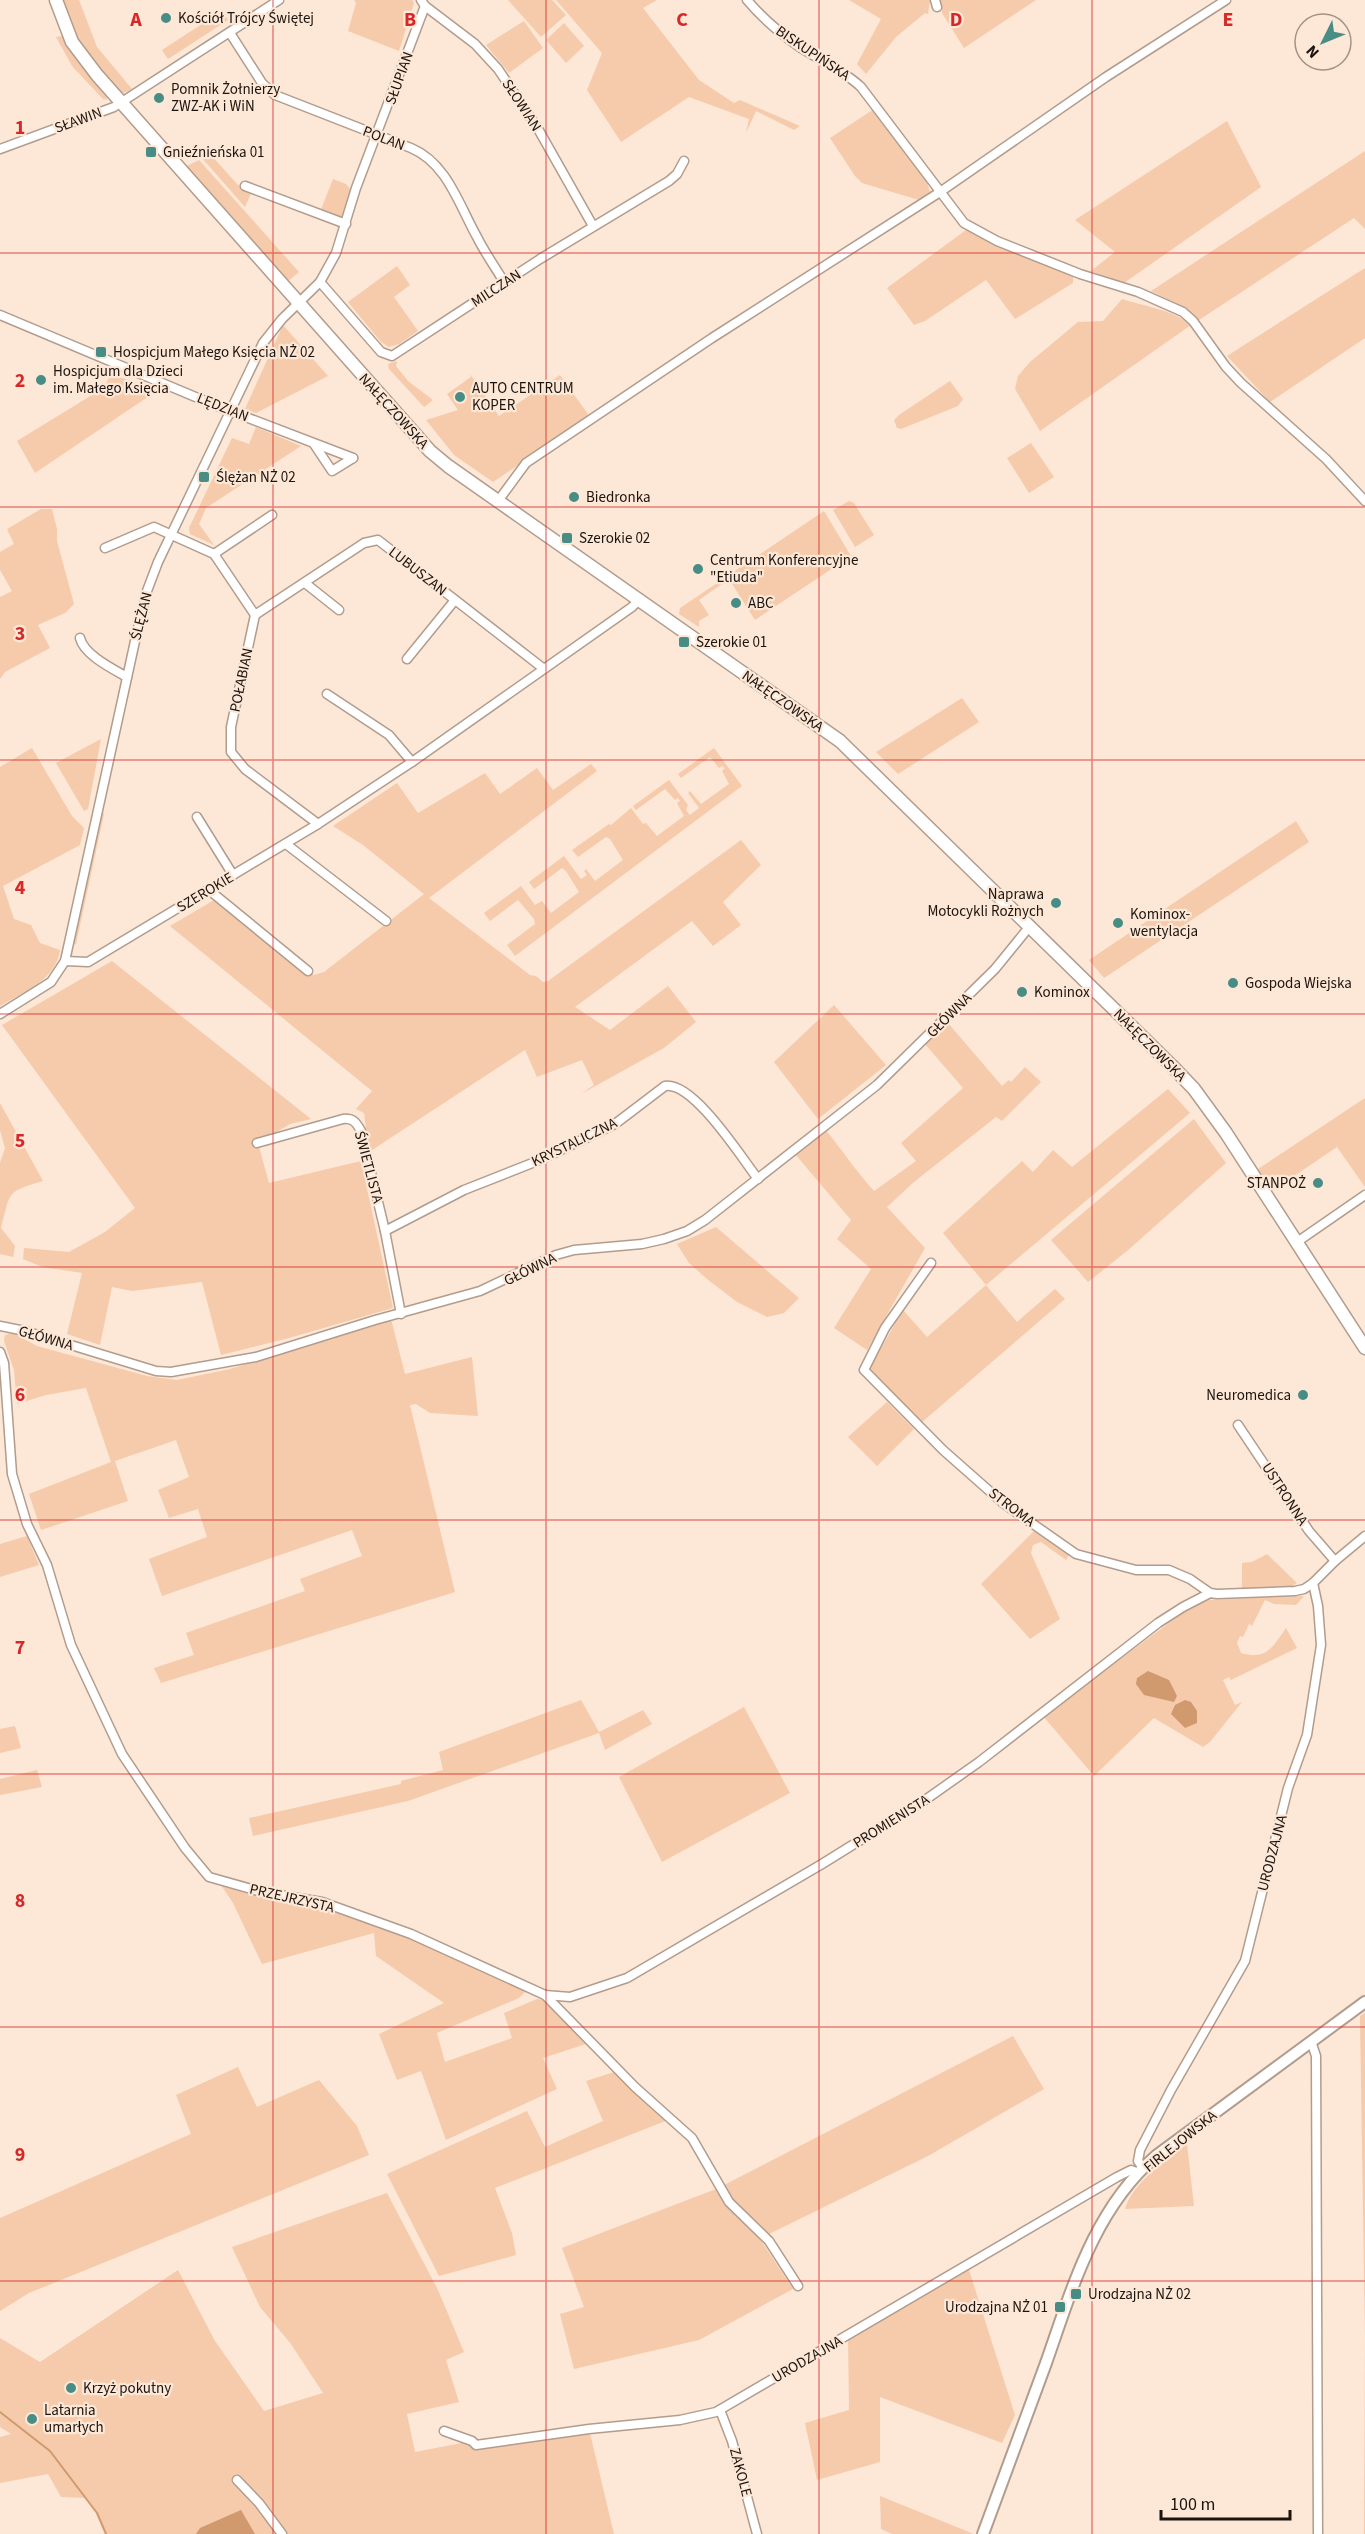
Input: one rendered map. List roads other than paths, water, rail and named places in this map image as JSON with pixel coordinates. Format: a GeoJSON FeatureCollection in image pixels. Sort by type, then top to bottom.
{"type":"FeatureCollection","features":[{"type":"Feature","properties":{"kind":"main road","name":"NAŁĘCZOWSKA"},"geometry":{"type":"LineString","coordinates":[[56,0],[74,45],[121,103],[425,446],[447,466],[840,741],[1194,1089],[1226,1133],[1365,1348]]}},
{"type":"Feature","properties":{"kind":"street","name":"SŁAWIN"},"geometry":{"type":"LineString","coordinates":[[0,149],[114,107],[279,0]]}},
{"type":"Feature","properties":{"kind":"street","name":"BISKUPIŃSKA"},"geometry":{"type":"LineString","coordinates":[[747,0],[775,28],[801,48],[853,79],[878,106],[964,223],[997,241],[1080,274],[1138,292],[1183,312],[1241,383],[1326,459],[1365,501]]}},
{"type":"Feature","properties":{"kind":"street"},"geometry":{"type":"LineString","coordinates":[[498,501],[526,463],[712,338],[940,192],[1107,77],[1226,0]]}},
{"type":"Feature","properties":{"kind":"street","name":"SŁUPIAN"},"geometry":{"type":"LineString","coordinates":[[297,303],[320,282],[336,253],[356,188],[423,3]]}},
{"type":"Feature","properties":{"kind":"street","name":"SŁOWIAN"},"geometry":{"type":"LineString","coordinates":[[423,3],[465,35],[492,62],[537,127],[594,226]]}},
{"type":"Feature","properties":{"kind":"street","name":"POLAN"},"geometry":{"type":"LineString","coordinates":[[230,33],[262,83],[275,95],[423,154],[439,168],[504,282]]}},
{"type":"Feature","properties":{"kind":"street","name":"MILCZAN"},"geometry":{"type":"LineString","coordinates":[[320,282],[381,352],[392,356],[504,282],[669,181],[679,172],[684,161]]}},
{"type":"Feature","properties":{"kind":"street"},"geometry":{"type":"LineString","coordinates":[[245,186],[346,224]]}},
{"type":"Feature","properties":{"kind":"street","name":"ŚLĘŻAN"},"geometry":{"type":"LineString","coordinates":[[65,961],[147,591],[172,533],[265,340],[297,303]]}},
{"type":"Feature","properties":{"kind":"street","name":"LĘDZIAN"},"geometry":{"type":"LineString","coordinates":[[0,315],[230,411],[352,458],[332,471],[314,444]]}},
{"type":"Feature","properties":{"kind":"street"},"geometry":{"type":"LineString","coordinates":[[214,554],[272,515]]}},
{"type":"Feature","properties":{"kind":"street"},"geometry":{"type":"LineString","coordinates":[[105,548],[151,527],[159,527],[214,554],[255,615]]}},
{"type":"Feature","properties":{"kind":"street","name":"LUBUSZAN"},"geometry":{"type":"LineString","coordinates":[[255,615],[364,543],[378,540],[544,669]]}},
{"type":"Feature","properties":{"kind":"street"},"geometry":{"type":"LineString","coordinates":[[305,583],[339,610]]}},
{"type":"Feature","properties":{"kind":"street"},"geometry":{"type":"LineString","coordinates":[[407,659],[455,600]]}},
{"type":"Feature","properties":{"kind":"street","name":"SZEROKIE"},"geometry":{"type":"LineString","coordinates":[[65,961],[88,962],[318,824],[412,762],[632,608],[639,600]]}},
{"type":"Feature","properties":{"kind":"street","name":"POŁABIAN"},"geometry":{"type":"LineString","coordinates":[[255,615],[231,727],[231,752],[245,769],[318,824]]}},
{"type":"Feature","properties":{"kind":"street"},"geometry":{"type":"LineString","coordinates":[[80,638],[87,651],[127,677]]}},
{"type":"Feature","properties":{"kind":"street"},"geometry":{"type":"LineString","coordinates":[[327,694],[389,735],[412,762]]}},
{"type":"Feature","properties":{"kind":"street"},"geometry":{"type":"LineString","coordinates":[[197,817],[233,875]]}},
{"type":"Feature","properties":{"kind":"street"},"geometry":{"type":"LineString","coordinates":[[286,844],[386,921]]}},
{"type":"Feature","properties":{"kind":"street"},"geometry":{"type":"LineString","coordinates":[[209,890],[308,971]]}},
{"type":"Feature","properties":{"kind":"street","name":"GŁÓWNA"},"geometry":{"type":"LineString","coordinates":[[0,1326],[25,1331],[156,1371],[171,1372],[256,1357],[480,1292],[556,1255],[574,1250],[642,1244],[672,1237],[705,1220],[877,1085],[995,969],[1030,926]]}},
{"type":"Feature","properties":{"kind":"street"},"geometry":{"type":"LineString","coordinates":[[0,1014],[51,982],[65,961]]}},
{"type":"Feature","properties":{"kind":"street","name":"KRYSTALICZNA"},"geometry":{"type":"LineString","coordinates":[[386,1231],[464,1190],[540,1160],[615,1124],[665,1086],[672,1084],[700,1103],[758,1179]]}},
{"type":"Feature","properties":{"kind":"street","name":"ŚWIETLISTA"},"geometry":{"type":"LineString","coordinates":[[258,1143],[343,1119],[356,1122],[361,1131],[386,1231],[401,1314]]}},
{"type":"Feature","properties":{"kind":"street"},"geometry":{"type":"LineString","coordinates":[[1297,1242],[1365,1195]]}},
{"type":"Feature","properties":{"kind":"street","name":"STROMA"},"geometry":{"type":"LineString","coordinates":[[931,1263],[885,1328],[864,1370],[943,1450],[1003,1503],[1076,1554],[1136,1570],[1169,1569],[1190,1579],[1210,1593]]}},
{"type":"Feature","properties":{"kind":"street","name":"PRZEJRZYSTA"},"geometry":{"type":"LineString","coordinates":[[0,1352],[4,1363],[12,1474],[27,1524],[47,1565],[71,1645],[122,1754],[185,1848],[209,1877],[262,1892],[322,1902],[411,1934],[545,1995],[635,2087],[692,2138],[729,2202],[769,2241],[798,2286]]}},
{"type":"Feature","properties":{"kind":"street","name":"USTRONNA"},"geometry":{"type":"LineString","coordinates":[[1238,1425],[1309,1531],[1335,1561]]}},
{"type":"Feature","properties":{"kind":"street"},"geometry":{"type":"LineString","coordinates":[[1210,1593],[1295,1591],[1313,1583],[1365,1536]]}},
{"type":"Feature","properties":{"kind":"street","name":"URODZAJNA"},"geometry":{"type":"LineString","coordinates":[[444,2431],[472,2441],[476,2445],[589,2429],[680,2420],[720,2410],[1124,2174],[1134,2170],[1141,2171],[1138,2161],[1140,2150],[1171,2090],[1245,1961],[1288,1788],[1307,1735],[1321,1645],[1318,1606],[1313,1583]]}},
{"type":"Feature","properties":{"kind":"street","name":"PROMIENISTA"},"geometry":{"type":"LineString","coordinates":[[545,1995],[570,1997],[627,1978],[822,1864],[928,1798],[979,1762],[1158,1623],[1210,1593]]}},
{"type":"Feature","properties":{"kind":"street","name":"FIRLEJOWSKA"},"geometry":{"type":"LineString","coordinates":[[983,2534],[1091,2244],[1113,2204],[1141,2171],[1168,2148],[1365,2002]]}},
{"type":"Feature","properties":{"kind":"street"},"geometry":{"type":"LineString","coordinates":[[1311,2041],[1316,2056],[1318,2534]]}},
{"type":"Feature","properties":{"kind":"street","name":"ZAKOLE"},"geometry":{"type":"LineString","coordinates":[[720,2410],[732,2441],[758,2534]]}},
{"type":"Feature","properties":{"kind":"street"},"geometry":{"type":"LineString","coordinates":[[237,2480],[259,2503],[282,2534]]}},
{"type":"Feature","properties":{"kind":"waterway"},"geometry":{"type":"LineString","coordinates":[[0,2412],[50,2451],[97,2513],[106,2534]]}},
{"type":"Feature","properties":{"kind":"place","name":"Kościół Trójcy Świętej"},"geometry":{"type":"Point","coordinates":[166,18]}},
{"type":"Feature","properties":{"kind":"place","name":"Pomnik Żołnierzy ZWZ-AK i WiN"},"geometry":{"type":"Point","coordinates":[159,98]}},
{"type":"Feature","properties":{"kind":"place","name":"Gnieźnieńska 01"},"geometry":{"type":"Point","coordinates":[151,152]}},
{"type":"Feature","properties":{"kind":"place","name":"Hospicjum Małego Księcia NŻ 02"},"geometry":{"type":"Point","coordinates":[101,352]}},
{"type":"Feature","properties":{"kind":"place","name":"Hospicjum dla Dzieci im. Małego Księcia"},"geometry":{"type":"Point","coordinates":[41,380]}},
{"type":"Feature","properties":{"kind":"place","name":"AUTO CENTRUM KOPER"},"geometry":{"type":"Point","coordinates":[460,397]}},
{"type":"Feature","properties":{"kind":"place","name":"Ślężan NŻ 02"},"geometry":{"type":"Point","coordinates":[204,477]}},
{"type":"Feature","properties":{"kind":"place","name":"Biedronka"},"geometry":{"type":"Point","coordinates":[574,497]}},
{"type":"Feature","properties":{"kind":"place","name":"Szerokie 02"},"geometry":{"type":"Point","coordinates":[567,538]}},
{"type":"Feature","properties":{"kind":"place","name":"Centrum Konferencyjne \"Etiuda\""},"geometry":{"type":"Point","coordinates":[698,569]}},
{"type":"Feature","properties":{"kind":"place","name":"ABC"},"geometry":{"type":"Point","coordinates":[736,603]}},
{"type":"Feature","properties":{"kind":"place","name":"Szerokie 01"},"geometry":{"type":"Point","coordinates":[684,642]}},
{"type":"Feature","properties":{"kind":"place","name":"Naprawa Motocykli Rożnych"},"geometry":{"type":"Point","coordinates":[1056,903]}},
{"type":"Feature","properties":{"kind":"place","name":"Kominox- wentylacja"},"geometry":{"type":"Point","coordinates":[1118,923]}},
{"type":"Feature","properties":{"kind":"place","name":"Gospoda Wiejska"},"geometry":{"type":"Point","coordinates":[1233,983]}},
{"type":"Feature","properties":{"kind":"place","name":"Kominox"},"geometry":{"type":"Point","coordinates":[1022,992]}},
{"type":"Feature","properties":{"kind":"place","name":"STANPOŻ"},"geometry":{"type":"Point","coordinates":[1318,1183]}},
{"type":"Feature","properties":{"kind":"place","name":"Neuromedica"},"geometry":{"type":"Point","coordinates":[1303,1395]}},
{"type":"Feature","properties":{"kind":"place","name":"Urodzajna NŻ 02"},"geometry":{"type":"Point","coordinates":[1076,2294]}},
{"type":"Feature","properties":{"kind":"place","name":"Urodzajna NŻ 01"},"geometry":{"type":"Point","coordinates":[1060,2307]}},
{"type":"Feature","properties":{"kind":"place","name":"Krzyż pokutny"},"geometry":{"type":"Point","coordinates":[71,2388]}},
{"type":"Feature","properties":{"kind":"place","name":"Latarnia umarłych"},"geometry":{"type":"Point","coordinates":[32,2419]}}]}
